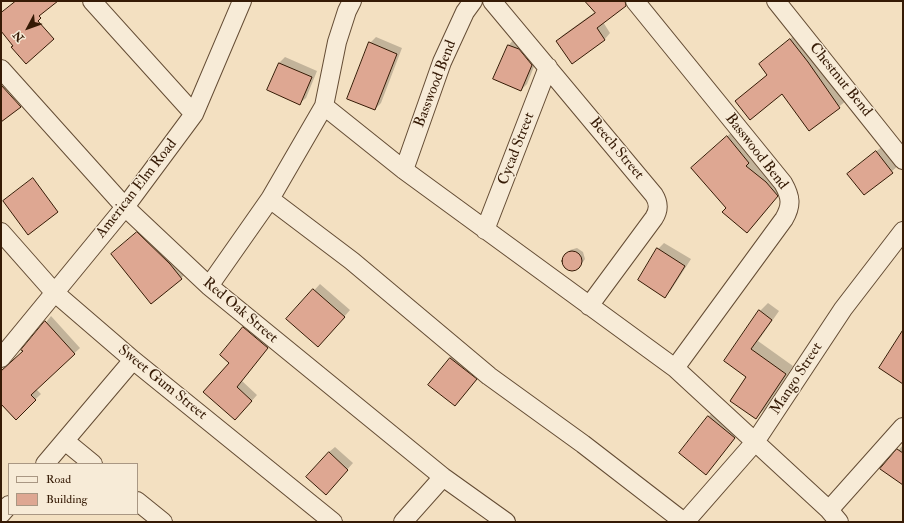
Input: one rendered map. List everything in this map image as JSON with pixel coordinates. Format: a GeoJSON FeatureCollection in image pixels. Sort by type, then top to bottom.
{"type":"FeatureCollection","features":[{"type":"Feature","properties":{"kind":"street"},"geometry":{"type":"LineString","coordinates":[[92,1],[194,114]]}},
{"type":"Feature","properties":{"kind":"street"},"geometry":{"type":"LineString","coordinates":[[209,286],[270,199],[324,106],[337,42],[347,11],[352,1]]}},
{"type":"Feature","properties":{"kind":"street","name":"Basswood Bend"},"geometry":{"type":"LineString","coordinates":[[404,170],[442,62],[464,12],[473,1]]}},
{"type":"Feature","properties":{"kind":"street","name":"Beech Street"},"geometry":{"type":"LineString","coordinates":[[492,1],[654,195],[657,201],[657,213],[654,218],[589,306]]}},
{"type":"Feature","properties":{"kind":"street","name":"Basswood Bend"},"geometry":{"type":"LineString","coordinates":[[635,1],[782,184],[788,192],[790,201],[789,210],[784,219],[675,368]]}},
{"type":"Feature","properties":{"kind":"street","name":"Chestnut Bend"},"geometry":{"type":"LineString","coordinates":[[776,1],[903,160]]}},
{"type":"Feature","properties":{"kind":"street","name":"American Elm Road"},"geometry":{"type":"LineString","coordinates":[[1,358],[124,207],[194,114],[239,3]]}},
{"type":"Feature","properties":{"kind":"street","name":"Cycad Street"},"geometry":{"type":"LineString","coordinates":[[485,230],[548,67]]}},
{"type":"Feature","properties":{"kind":"street","name":"Red Oak Street"},"geometry":{"type":"LineString","coordinates":[[1,69],[124,207],[209,286],[443,477],[506,522]]}},
{"type":"Feature","properties":{"kind":"street"},"geometry":{"type":"LineString","coordinates":[[324,106],[404,170],[675,368],[834,516],[903,427]]}},
{"type":"Feature","properties":{"kind":"street"},"geometry":{"type":"LineString","coordinates":[[270,199],[352,261],[489,376],[583,444],[685,522]]}},
{"type":"Feature","properties":{"kind":"street","name":"Mango Street"},"geometry":{"type":"LineString","coordinates":[[685,522],[756,442],[843,310],[903,231]]}},
{"type":"Feature","properties":{"kind":"street","name":"Sweet Gum Street"},"geometry":{"type":"LineString","coordinates":[[1,232],[54,292],[133,360],[333,522]]}},
{"type":"Feature","properties":{"kind":"street"},"geometry":{"type":"LineString","coordinates":[[46,463],[133,360]]}},
{"type":"Feature","properties":{"kind":"street"},"geometry":{"type":"LineString","coordinates":[[65,441],[92,463]]}},
{"type":"Feature","properties":{"kind":"street"},"geometry":{"type":"LineString","coordinates":[[403,522],[443,477]]}},
{"type":"Feature","properties":{"kind":"street"},"geometry":{"type":"LineString","coordinates":[[138,501],[163,522]]}},
{"type":"Feature","properties":{"kind":"street"},"geometry":{"type":"LineString","coordinates":[[1,514],[8,506]]}},
{"type":"Feature","properties":{"kind":"building"},"geometry":{"type":"Polygon","coordinates":[[[16,1],[58,1],[39,16],[41,18],[38,21],[54,39],[26,64],[11,47],[13,46],[1,31],[1,13],[16,1]]]}},
{"type":"Feature","properties":{"kind":"building"},"geometry":{"type":"Polygon","coordinates":[[[585,1],[625,1],[626,6],[597,28],[605,40],[572,64],[556,41],[595,13],[585,1]]]}},
{"type":"Feature","properties":{"kind":"building"},"geometry":{"type":"Polygon","coordinates":[[[790,39],[840,108],[809,131],[782,94],[750,120],[735,101],[767,75],[759,64],[790,39]]]}},
{"type":"Feature","properties":{"kind":"building"},"geometry":{"type":"Polygon","coordinates":[[[369,42],[397,54],[375,110],[347,99],[369,42]]]}},
{"type":"Feature","properties":{"kind":"building"},"geometry":{"type":"Polygon","coordinates":[[[508,45],[519,49],[532,65],[521,91],[493,79],[508,45]]]}},
{"type":"Feature","properties":{"kind":"building"},"geometry":{"type":"Polygon","coordinates":[[[279,63],[312,77],[300,105],[267,90],[279,63]]]}},
{"type":"Feature","properties":{"kind":"building"},"geometry":{"type":"Polygon","coordinates":[[[1,85],[21,107],[1,122],[1,85]]]}},
{"type":"Feature","properties":{"kind":"building"},"geometry":{"type":"Polygon","coordinates":[[[727,136],[749,163],[746,166],[766,182],[778,196],[747,233],[722,212],[726,208],[691,168],[727,136]]]}},
{"type":"Feature","properties":{"kind":"building"},"geometry":{"type":"Polygon","coordinates":[[[876,151],[893,173],[864,195],[847,174],[876,151]]]}},
{"type":"Feature","properties":{"kind":"building"},"geometry":{"type":"Polygon","coordinates":[[[33,178],[58,212],[28,235],[3,201],[33,178]]]}},
{"type":"Feature","properties":{"kind":"building"},"geometry":{"type":"Polygon","coordinates":[[[137,232],[170,264],[182,279],[151,304],[111,254],[137,232]]]}},
{"type":"Feature","properties":{"kind":"building"},"geometry":{"type":"Polygon","coordinates":[[[657,248],[685,266],[665,298],[638,280],[657,248]]]}},
{"type":"Feature","properties":{"kind":"building"},"geometry":{"type":"Polygon","coordinates":[[[572,251],[579,254],[582,261],[579,268],[572,271],[565,268],[562,261],[565,254],[572,251]]]}},
{"type":"Feature","properties":{"kind":"building"},"geometry":{"type":"Polygon","coordinates":[[[313,289],[345,317],[318,347],[286,319],[313,289]]]}},
{"type":"Feature","properties":{"kind":"building"},"geometry":{"type":"Polygon","coordinates":[[[759,310],[772,320],[751,349],[786,374],[756,419],[730,401],[746,377],[724,361],[759,310]]]}},
{"type":"Feature","properties":{"kind":"building"},"geometry":{"type":"Polygon","coordinates":[[[45,321],[75,354],[31,395],[36,400],[16,420],[1,404],[1,371],[23,351],[21,350],[45,321]]]}},
{"type":"Feature","properties":{"kind":"building"},"geometry":{"type":"Polygon","coordinates":[[[243,327],[268,348],[237,387],[252,401],[235,420],[203,392],[229,363],[220,355],[243,327]]]}},
{"type":"Feature","properties":{"kind":"building"},"geometry":{"type":"Polygon","coordinates":[[[903,330],[903,384],[879,368],[903,330]]]}},
{"type":"Feature","properties":{"kind":"building"},"geometry":{"type":"Polygon","coordinates":[[[450,358],[477,379],[455,406],[428,385],[450,358]]]}},
{"type":"Feature","properties":{"kind":"building"},"geometry":{"type":"Polygon","coordinates":[[[708,416],[735,438],[706,475],[679,453],[708,416]]]}},
{"type":"Feature","properties":{"kind":"building"},"geometry":{"type":"Polygon","coordinates":[[[897,449],[903,453],[903,485],[880,469],[897,449]]]}},
{"type":"Feature","properties":{"kind":"building"},"geometry":{"type":"Polygon","coordinates":[[[329,452],[348,470],[326,495],[306,477],[329,452]]]}}]}
